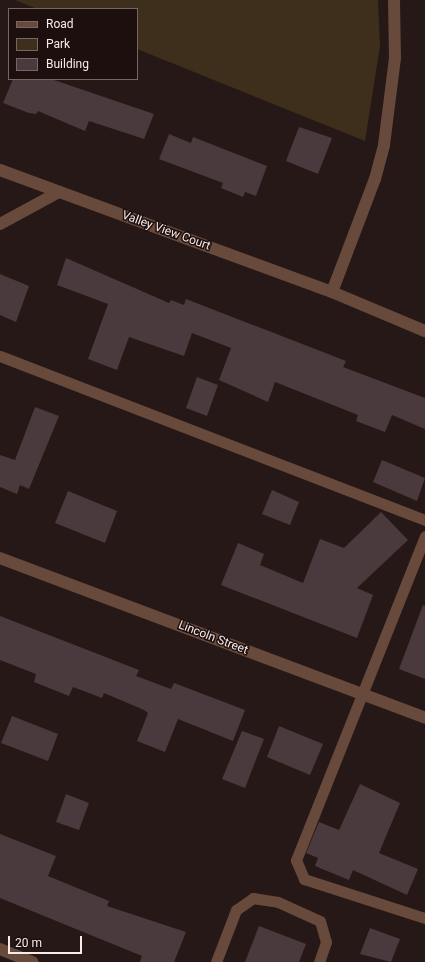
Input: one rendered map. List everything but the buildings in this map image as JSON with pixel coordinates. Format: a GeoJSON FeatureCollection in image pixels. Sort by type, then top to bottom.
{"type":"FeatureCollection","features":[{"type":"Feature","properties":{"kind":"street"},"geometry":{"type":"LineString","coordinates":[[332,292],[375,179],[384,145],[395,58],[394,0]]}},
{"type":"Feature","properties":{"kind":"street","name":"Valley View Court"},"geometry":{"type":"LineString","coordinates":[[0,170],[332,292],[425,331]]}},
{"type":"Feature","properties":{"kind":"street"},"geometry":{"type":"LineString","coordinates":[[0,224],[59,192]]}},
{"type":"Feature","properties":{"kind":"street","name":"Lincoln Street"},"geometry":{"type":"LineString","coordinates":[[0,558],[425,718]]}},
{"type":"Feature","properties":{"kind":"street"},"geometry":{"type":"LineString","coordinates":[[0,949],[33,962]]}},
{"type":"Feature","properties":{"kind":"lane"},"geometry":{"type":"LineString","coordinates":[[0,356],[425,520]]}},
{"type":"Feature","properties":{"kind":"lane"},"geometry":{"type":"LineString","coordinates":[[425,536],[296,860],[304,879],[425,918]]}},
{"type":"Feature","properties":{"kind":"lane"},"geometry":{"type":"LineString","coordinates":[[216,962],[236,910],[253,898],[278,902],[320,921],[326,942],[319,962]]}},
{"type":"Feature","properties":{"kind":"green space"},"geometry":{"type":"Polygon","coordinates":[[[15,0],[378,0],[380,46],[365,141],[138,49],[138,8],[35,8],[15,0]]]}}]}
